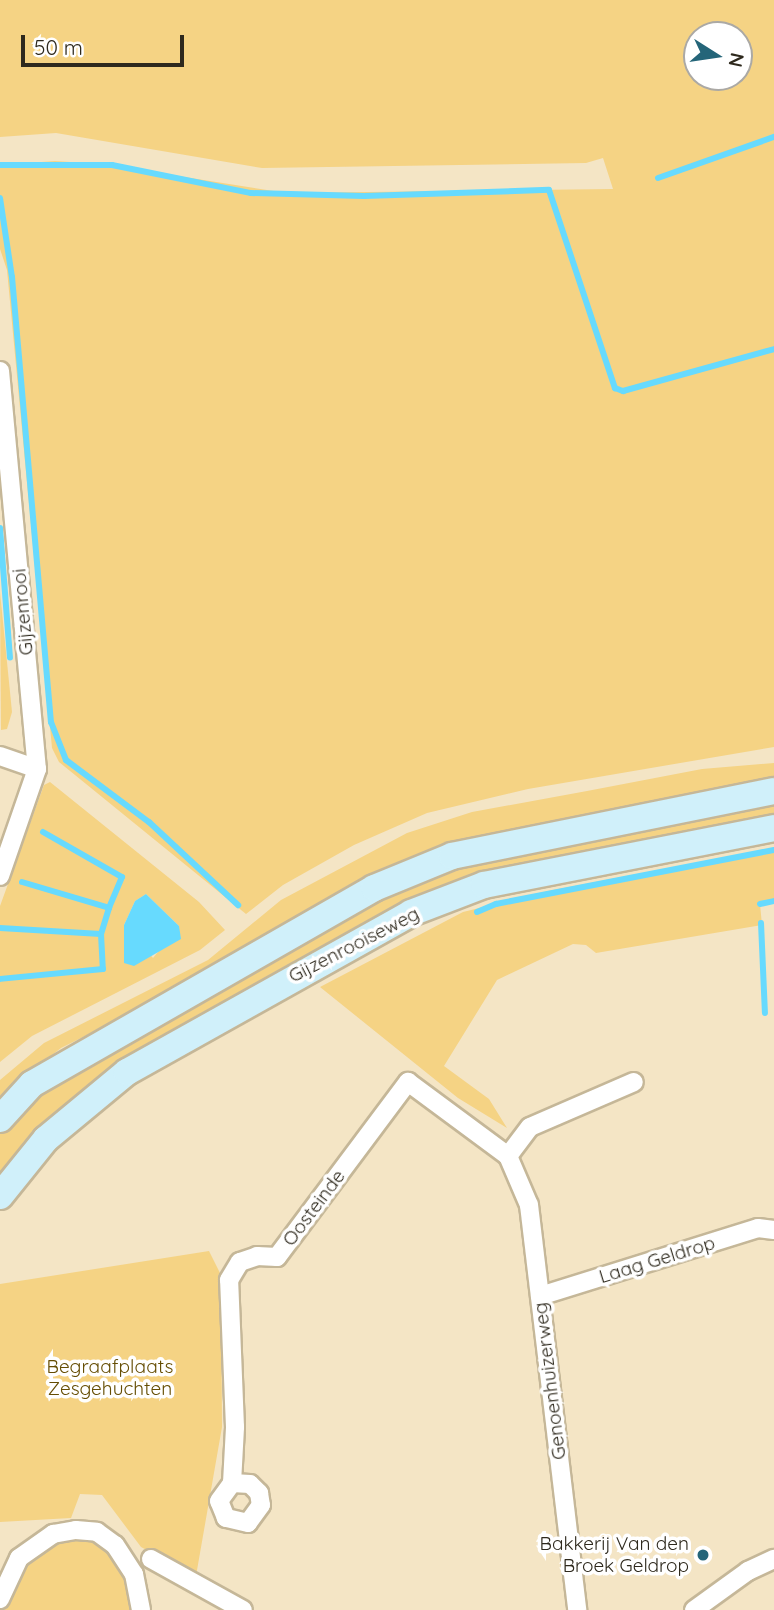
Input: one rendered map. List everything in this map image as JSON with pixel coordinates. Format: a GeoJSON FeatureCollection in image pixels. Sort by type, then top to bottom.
{"type":"FeatureCollection","features":[{"type":"Feature","properties":{"kind":"main road","name":"Gijzenrooiseweg"},"geometry":{"type":"LineString","coordinates":[[0,1119],[32,1084],[78,1055],[374,888],[452,856],[774,791]]}},
{"type":"Feature","properties":{"kind":"main road","name":"Gijzenrooiseweg"},"geometry":{"type":"LineString","coordinates":[[0,1196],[46,1139],[127,1072],[411,913],[496,882],[774,828]]}},
{"type":"Feature","properties":{"kind":"street","name":"Gijzenrooi"},"geometry":{"type":"LineString","coordinates":[[0,370],[37,769]]}},
{"type":"Feature","properties":{"kind":"street"},"geometry":{"type":"LineString","coordinates":[[0,756],[37,769],[0,876]]}},
{"type":"Feature","properties":{"kind":"street","name":"Oosteinde"},"geometry":{"type":"LineString","coordinates":[[232,1483],[235,1427],[229,1280],[240,1262],[257,1256],[277,1257],[408,1083],[508,1156]]}},
{"type":"Feature","properties":{"kind":"street"},"geometry":{"type":"LineString","coordinates":[[508,1156],[530,1127],[634,1083]]}},
{"type":"Feature","properties":{"kind":"street","name":"Genoenhuizerweg"},"geometry":{"type":"LineString","coordinates":[[508,1156],[529,1205],[577,1610]]}},
{"type":"Feature","properties":{"kind":"street","name":"Laag Geldrop"},"geometry":{"type":"LineString","coordinates":[[540,1296],[758,1228],[774,1230]]}},
{"type":"Feature","properties":{"kind":"street"},"geometry":{"type":"LineString","coordinates":[[0,1599],[19,1558],[52,1534],[76,1530],[97,1532],[115,1545],[134,1574],[141,1610]]}},
{"type":"Feature","properties":{"kind":"street"},"geometry":{"type":"LineString","coordinates":[[151,1559],[243,1610]]}},
{"type":"Feature","properties":{"kind":"street"},"geometry":{"type":"LineString","coordinates":[[694,1610],[748,1571],[774,1559]]}},
{"type":"Feature","properties":{"kind":"green space"},"geometry":{"type":"Polygon","coordinates":[[[0,0],[774,0],[774,747],[528,789],[427,813],[354,845],[283,885],[246,914],[59,762],[52,748],[7,270],[0,249],[0,165],[55,161],[102,164],[286,193],[613,189],[603,158],[586,163],[262,168],[56,133],[0,137],[0,0]]]}},
{"type":"Feature","properties":{"kind":"green space"},"geometry":{"type":"Polygon","coordinates":[[[0,592],[12,712],[7,729],[1,730],[0,592]]]}},
{"type":"Feature","properties":{"kind":"green space"},"geometry":{"type":"Polygon","coordinates":[[[774,763],[774,784],[475,841],[61,1048],[0,1096],[0,1080],[44,1043],[208,960],[281,900],[407,833],[472,812],[702,769],[774,763]]]}},
{"type":"Feature","properties":{"kind":"green space"},"geometry":{"type":"Polygon","coordinates":[[[50,782],[199,902],[225,930],[200,950],[32,1036],[0,1062],[0,906],[44,785],[50,782]],[[146,894],[135,901],[124,925],[153,958],[179,926],[146,894]]]}},
{"type":"Feature","properties":{"kind":"green space"},"geometry":{"type":"Polygon","coordinates":[[[774,798],[774,822],[544,865],[152,1046],[0,1186],[0,1132],[52,1083],[411,878],[774,798]]]}},
{"type":"Feature","properties":{"kind":"green space"},"geometry":{"type":"Polygon","coordinates":[[[774,848],[774,902],[760,904],[762,925],[596,953],[586,945],[573,944],[497,980],[444,1066],[489,1099],[507,1128],[458,1098],[320,987],[463,912],[548,891],[774,848]]]}},
{"type":"Feature","properties":{"kind":"green space","name":"Begraafplaats Zesgehuchten"},"geometry":{"type":"Polygon","coordinates":[[[209,1251],[221,1275],[222,1427],[196,1576],[141,1547],[102,1495],[80,1494],[71,1518],[0,1522],[0,1284],[209,1251]]]}},
{"type":"Feature","properties":{"kind":"green space"},"geometry":{"type":"Polygon","coordinates":[[[64,1538],[88,1538],[110,1550],[126,1572],[135,1610],[3,1610],[12,1583],[32,1554],[64,1538]]]}},
{"type":"Feature","properties":{"kind":"water"},"geometry":{"type":"Polygon","coordinates":[[[146,894],[179,926],[181,939],[134,966],[124,963],[124,925],[135,901],[146,894]]]}},
{"type":"Feature","properties":{"kind":"waterway"},"geometry":{"type":"LineString","coordinates":[[658,178],[774,137]]}},
{"type":"Feature","properties":{"kind":"waterway"},"geometry":{"type":"LineString","coordinates":[[0,165],[112,165],[251,193],[364,196],[549,190],[615,388],[623,391],[774,349]]}},
{"type":"Feature","properties":{"kind":"waterway"},"geometry":{"type":"LineString","coordinates":[[0,198],[12,277],[51,722],[66,760],[149,822],[238,905]]}},
{"type":"Feature","properties":{"kind":"waterway"},"geometry":{"type":"LineString","coordinates":[[0,528],[10,658]]}},
{"type":"Feature","properties":{"kind":"waterway"},"geometry":{"type":"LineString","coordinates":[[43,832],[122,877],[109,908]]}},
{"type":"Feature","properties":{"kind":"waterway"},"geometry":{"type":"LineString","coordinates":[[477,912],[496,904],[774,850]]}},
{"type":"Feature","properties":{"kind":"waterway"},"geometry":{"type":"LineString","coordinates":[[22,882],[109,908],[101,934]]}},
{"type":"Feature","properties":{"kind":"waterway"},"geometry":{"type":"LineString","coordinates":[[760,904],[774,901]]}},
{"type":"Feature","properties":{"kind":"waterway"},"geometry":{"type":"LineString","coordinates":[[761,923],[765,1013]]}},
{"type":"Feature","properties":{"kind":"waterway"},"geometry":{"type":"LineString","coordinates":[[0,928],[101,934],[103,969],[0,979]]}},
{"type":"Feature","properties":{"kind":"place","name":"Bakkerij Van den Broek Geldrop"},"geometry":{"type":"Point","coordinates":[703,1555]}}]}
